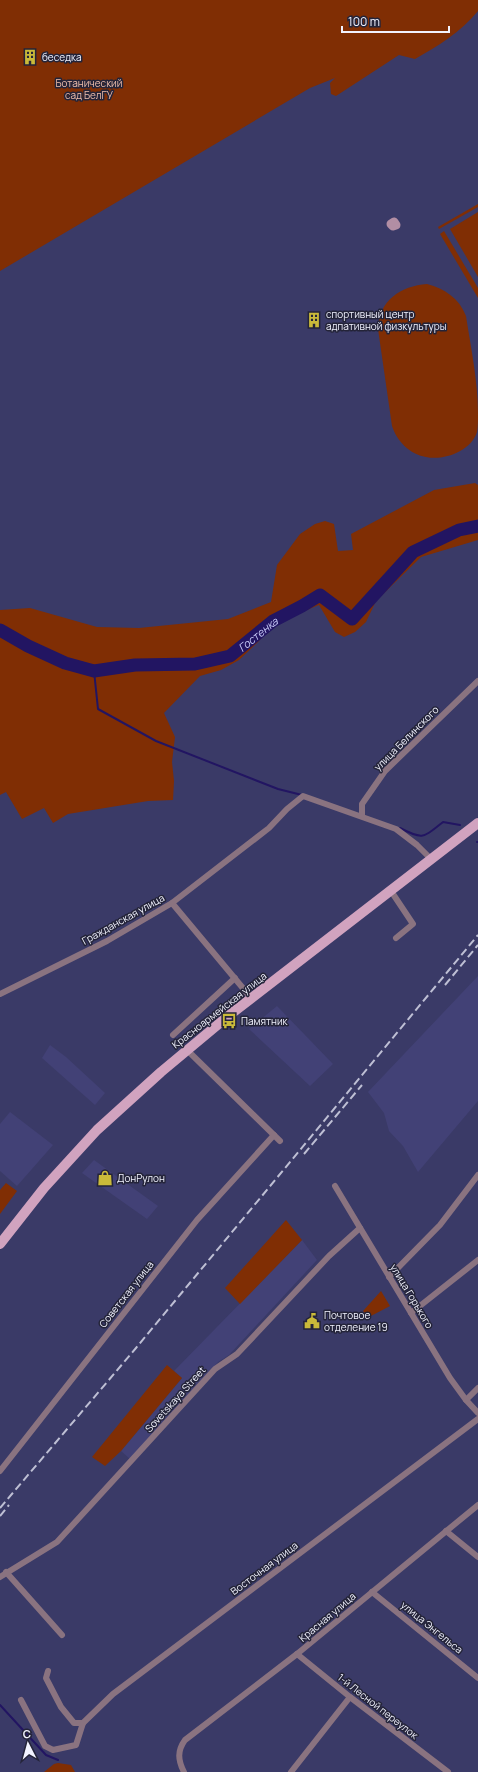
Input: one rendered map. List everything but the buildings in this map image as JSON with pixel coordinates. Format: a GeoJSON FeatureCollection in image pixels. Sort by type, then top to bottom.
{"type":"FeatureCollection","features":[{"type":"Feature","properties":{"kind":"main road","name":"Красноармейская улица"},"geometry":{"type":"LineString","coordinates":[[0,1244],[44,1188],[97,1130],[186,1049],[478,823]]}},
{"type":"Feature","properties":{"kind":"street","name":"улица Белинского"},"geometry":{"type":"LineString","coordinates":[[362,816],[362,804],[385,771],[478,681]]}},
{"type":"Feature","properties":{"kind":"street","name":"Гражданская улица"},"geometry":{"type":"LineString","coordinates":[[0,994],[107,941],[172,903],[265,831],[287,809],[303,796],[362,816]]}},
{"type":"Feature","properties":{"kind":"street"},"geometry":{"type":"LineString","coordinates":[[362,816],[396,830],[417,845],[431,859]]}},
{"type":"Feature","properties":{"kind":"street"},"geometry":{"type":"LineString","coordinates":[[391,891],[413,924],[396,938]]}},
{"type":"Feature","properties":{"kind":"street"},"geometry":{"type":"LineString","coordinates":[[172,903],[252,999]]}},
{"type":"Feature","properties":{"kind":"street"},"geometry":{"type":"LineString","coordinates":[[173,1035],[236,978]]}},
{"type":"Feature","properties":{"kind":"street"},"geometry":{"type":"LineString","coordinates":[[186,1049],[280,1141]]}},
{"type":"Feature","properties":{"kind":"street","name":"Советская улица"},"geometry":{"type":"LineString","coordinates":[[0,1471],[197,1220],[274,1135]]}},
{"type":"Feature","properties":{"kind":"street"},"geometry":{"type":"LineString","coordinates":[[389,1277],[440,1225],[478,1175]]}},
{"type":"Feature","properties":{"kind":"street","name":"улица Горького"},"geometry":{"type":"LineString","coordinates":[[335,1186],[450,1378],[466,1400],[478,1413]]}},
{"type":"Feature","properties":{"kind":"street","name":"Sovetskaya Street"},"geometry":{"type":"LineString","coordinates":[[0,1577],[57,1542],[215,1369],[237,1354],[329,1256],[360,1228]]}},
{"type":"Feature","properties":{"kind":"street"},"geometry":{"type":"LineString","coordinates":[[411,1313],[478,1260]]}},
{"type":"Feature","properties":{"kind":"street"},"geometry":{"type":"LineString","coordinates":[[466,1400],[478,1388]]}},
{"type":"Feature","properties":{"kind":"street","name":"Восточная улица"},"geometry":{"type":"LineString","coordinates":[[21,1700],[45,1746],[53,1750],[76,1745],[83,1724],[113,1694],[478,1419]]}},
{"type":"Feature","properties":{"kind":"street","name":"Красная улица"},"geometry":{"type":"LineString","coordinates":[[184,1772],[178,1758],[180,1746],[185,1740],[297,1654],[478,1505]]}},
{"type":"Feature","properties":{"kind":"street"},"geometry":{"type":"LineString","coordinates":[[446,1531],[478,1557]]}},
{"type":"Feature","properties":{"kind":"street"},"geometry":{"type":"LineString","coordinates":[[6,1572],[62,1635]]}},
{"type":"Feature","properties":{"kind":"street","name":"улица Энгельса"},"geometry":{"type":"LineString","coordinates":[[372,1592],[478,1678]]}},
{"type":"Feature","properties":{"kind":"street","name":"1-й Лесной переулок"},"geometry":{"type":"LineString","coordinates":[[297,1654],[350,1697],[448,1772]]}},
{"type":"Feature","properties":{"kind":"street"},"geometry":{"type":"LineString","coordinates":[[48,1671],[46,1678],[61,1707],[74,1724],[83,1724]]}},
{"type":"Feature","properties":{"kind":"street"},"geometry":{"type":"LineString","coordinates":[[291,1772],[350,1697]]}},
{"type":"Feature","properties":{"kind":"shaded area"},"geometry":{"type":"Polygon","coordinates":[[[478,976],[478,1101],[418,1172],[403,1146],[389,1131],[384,1113],[368,1092],[478,976]]]}},
{"type":"Feature","properties":{"kind":"shaded area"},"geometry":{"type":"Polygon","coordinates":[[[277,1006],[333,1064],[310,1086],[249,1029],[277,1006]]]}},
{"type":"Feature","properties":{"kind":"shaded area"},"geometry":{"type":"Polygon","coordinates":[[[50,1045],[66,1057],[105,1093],[95,1105],[42,1058],[50,1045]]]}},
{"type":"Feature","properties":{"kind":"shaded area"},"geometry":{"type":"Polygon","coordinates":[[[10,1112],[53,1145],[17,1186],[0,1171],[0,1124],[10,1112]]]}},
{"type":"Feature","properties":{"kind":"shaded area"},"geometry":{"type":"Polygon","coordinates":[[[94,1160],[158,1206],[147,1219],[82,1173],[94,1160]]]}},
{"type":"Feature","properties":{"kind":"shaded area"},"geometry":{"type":"Polygon","coordinates":[[[302,1240],[317,1260],[229,1355],[218,1362],[130,1459],[121,1451],[182,1378],[174,1371],[302,1240]]]}},
{"type":"Feature","properties":{"kind":"green space","name":"Ботанический сад БелГУ"},"geometry":{"type":"Polygon","coordinates":[[[0,0],[478,0],[478,11],[457,32],[432,49],[415,59],[399,55],[336,96],[331,94],[330,83],[335,78],[310,88],[0,271],[0,0]]]}},
{"type":"Feature","properties":{"kind":"green space"},"geometry":{"type":"Polygon","coordinates":[[[478,204],[478,207],[439,229],[438,227],[478,204]]]}},
{"type":"Feature","properties":{"kind":"green space"},"geometry":{"type":"Polygon","coordinates":[[[478,212],[478,277],[450,229],[478,212]]]}},
{"type":"Feature","properties":{"kind":"green space"},"geometry":{"type":"Polygon","coordinates":[[[444,231],[478,288],[478,298],[440,234],[444,231]]]}},
{"type":"Feature","properties":{"kind":"green space"},"geometry":{"type":"Polygon","coordinates":[[[427,284],[451,295],[459,304],[466,316],[478,402],[478,426],[474,439],[456,453],[448,456],[433,458],[414,453],[409,450],[400,442],[394,432],[378,329],[382,310],[393,296],[400,291],[417,285],[427,284]]]}},
{"type":"Feature","properties":{"kind":"green space"},"geometry":{"type":"Polygon","coordinates":[[[475,483],[478,485],[478,540],[421,557],[376,601],[366,622],[355,632],[344,637],[335,632],[319,605],[280,621],[270,628],[239,660],[221,670],[200,676],[164,713],[175,737],[172,762],[174,781],[173,800],[148,801],[68,814],[53,823],[44,808],[22,819],[6,792],[0,795],[0,610],[30,608],[97,627],[139,628],[228,619],[271,602],[277,565],[300,534],[315,524],[325,521],[334,524],[338,551],[353,550],[351,534],[434,490],[475,483]]]}},
{"type":"Feature","properties":{"kind":"green space"},"geometry":{"type":"Polygon","coordinates":[[[6,1183],[17,1191],[0,1214],[0,1190],[6,1183]]]}},
{"type":"Feature","properties":{"kind":"green space"},"geometry":{"type":"Polygon","coordinates":[[[286,1220],[302,1240],[240,1304],[225,1288],[286,1220]]]}},
{"type":"Feature","properties":{"kind":"green space"},"geometry":{"type":"Polygon","coordinates":[[[381,1291],[390,1306],[369,1317],[363,1311],[381,1291]]]}},
{"type":"Feature","properties":{"kind":"green space"},"geometry":{"type":"Polygon","coordinates":[[[167,1365],[182,1378],[121,1451],[105,1466],[92,1457],[167,1365]]]}},
{"type":"Feature","properties":{"kind":"green space"},"geometry":{"type":"Polygon","coordinates":[[[58,1763],[71,1765],[75,1772],[44,1772],[54,1764],[58,1763]]]}},
{"type":"Feature","properties":{"kind":"waterway","name":"Гостенка"},"geometry":{"type":"LineString","coordinates":[[0,630],[28,646],[65,663],[94,671],[135,665],[195,664],[230,656],[273,621],[320,595],[352,619],[413,552],[459,530],[478,526]]}},
{"type":"Feature","properties":{"kind":"waterway"},"geometry":{"type":"LineString","coordinates":[[94,671],[98,709],[156,741],[278,789],[302,795]]}},
{"type":"Feature","properties":{"kind":"waterway"},"geometry":{"type":"LineString","coordinates":[[400,828],[418,836],[423,836],[443,822],[460,825]]}},
{"type":"Feature","properties":{"kind":"waterway"},"geometry":{"type":"LineString","coordinates":[[0,1705],[46,1755],[58,1760]]}},
{"type":"Feature","properties":{"kind":"railway"},"geometry":{"type":"LineString","coordinates":[[0,1508],[136,1348],[478,935]]}},
{"type":"Feature","properties":{"kind":"railway"},"geometry":{"type":"LineString","coordinates":[[445,985],[478,945]]}},
{"type":"Feature","properties":{"kind":"railway"},"geometry":{"type":"LineString","coordinates":[[304,1154],[362,1085]]}},
{"type":"Feature","properties":{"kind":"railway"},"geometry":{"type":"LineString","coordinates":[[0,1516],[9,1505]]}},
{"type":"Feature","properties":{"kind":"place","name":"беседка"},"geometry":{"type":"Point","coordinates":[30,57]}},
{"type":"Feature","properties":{"kind":"place","name":"спортивный центр адпативной физкультуры"},"geometry":{"type":"Point","coordinates":[314,320]}},
{"type":"Feature","properties":{"kind":"place","name":"Памятник"},"geometry":{"type":"Point","coordinates":[229,1021]}},
{"type":"Feature","properties":{"kind":"place","name":"ДонРулон"},"geometry":{"type":"Point","coordinates":[105,1178]}},
{"type":"Feature","properties":{"kind":"place","name":"Почтовое отделение 19"},"geometry":{"type":"Point","coordinates":[312,1321]}}]}
